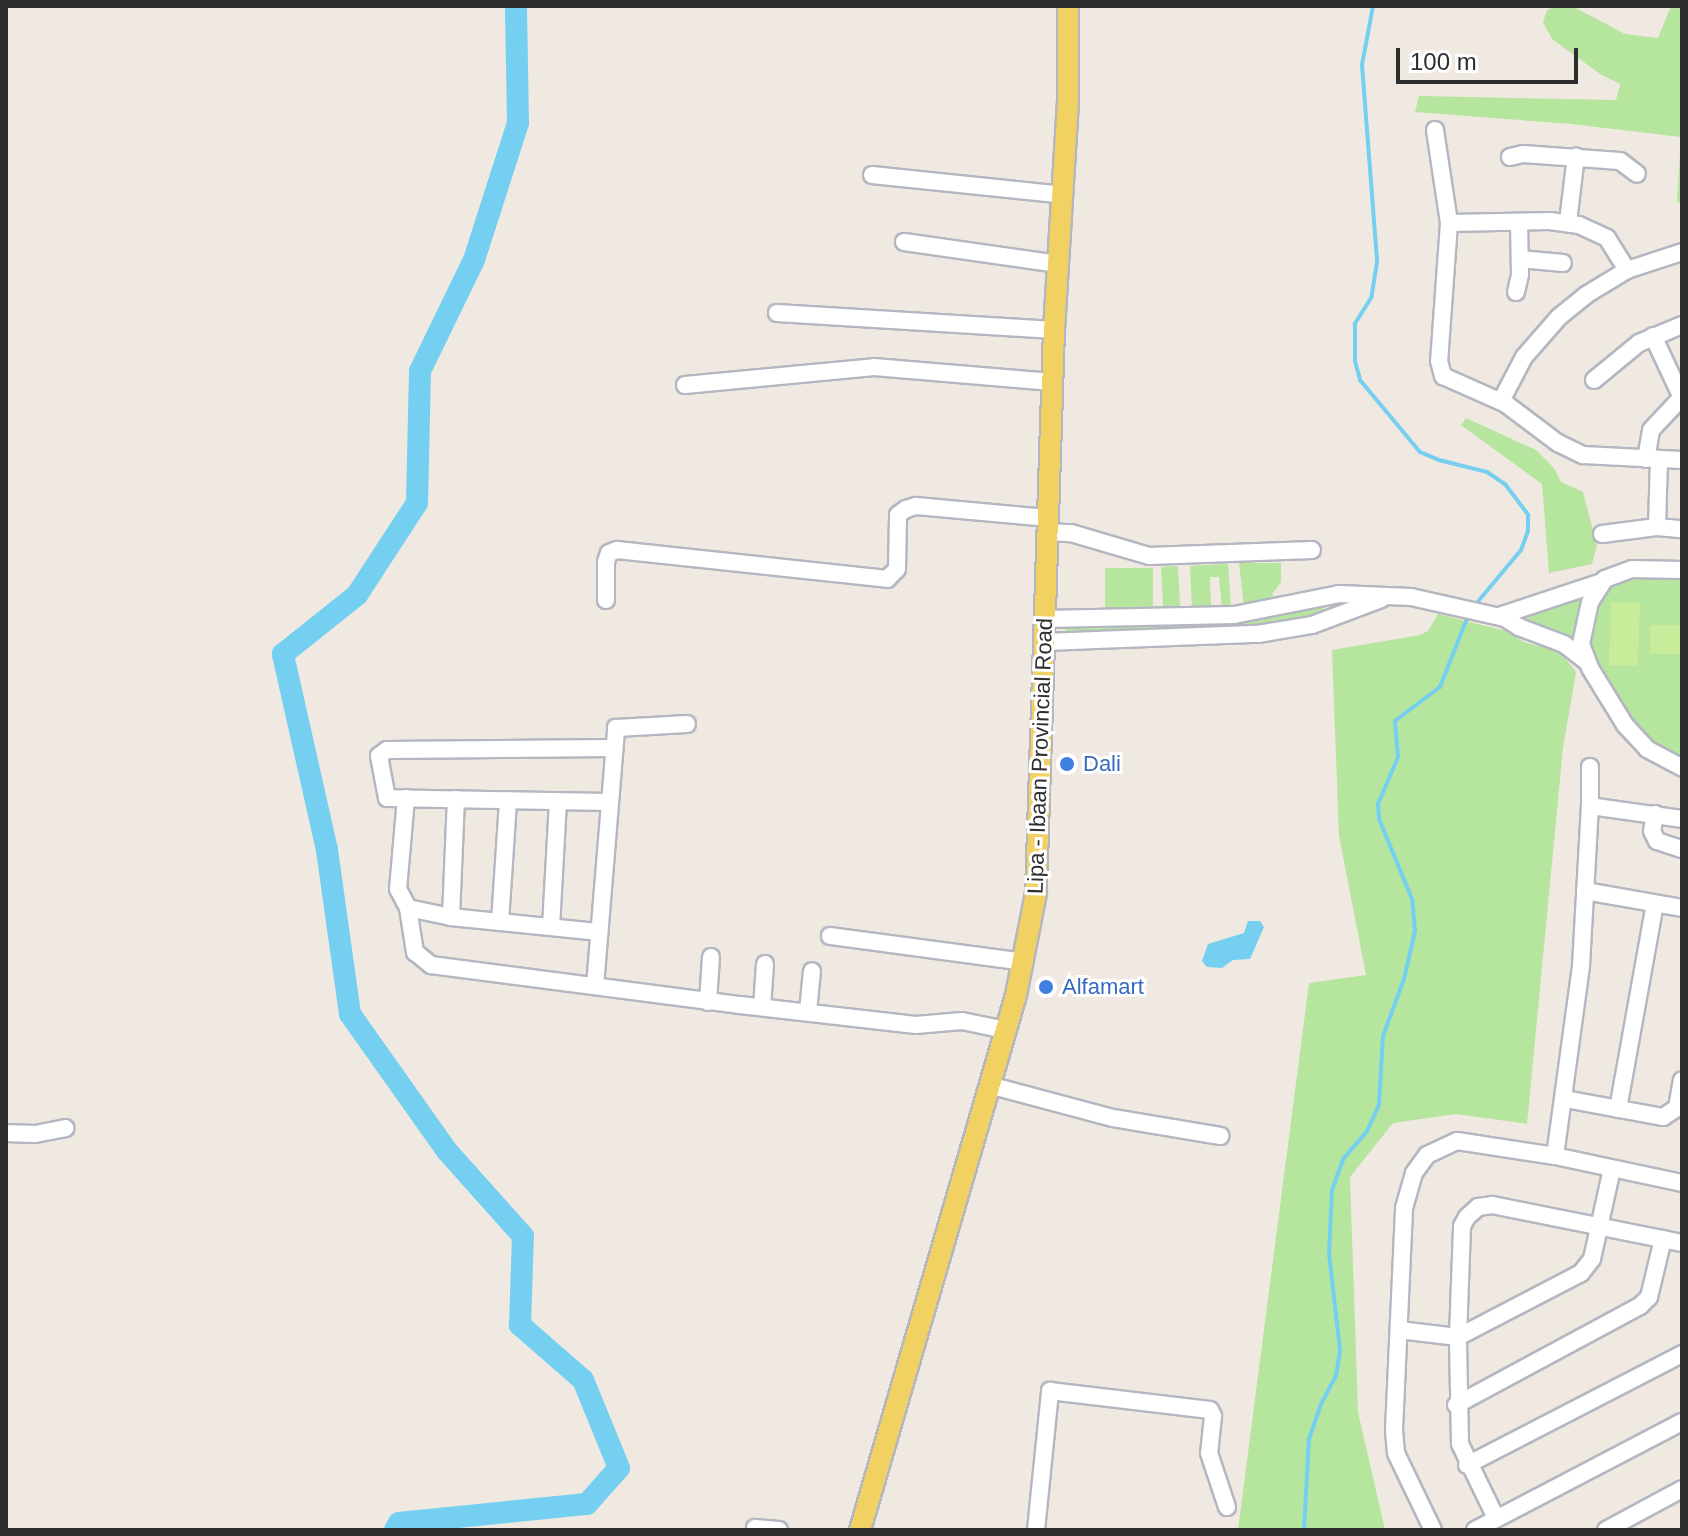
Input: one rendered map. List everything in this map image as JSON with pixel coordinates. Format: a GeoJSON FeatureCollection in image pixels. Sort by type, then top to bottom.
{"type":"FeatureCollection","features":[{"type":"Feature","properties":{"kind":"main road","name":"Lipa - Ibaan Provincial Road"},"geometry":{"type":"LineString","coordinates":[[860,1530],[1006,1030],[1024,962],[1038,872],[1052,382],[1064,195],[1068,6]]}},
{"type":"Feature","properties":{"kind":"street"},"geometry":{"type":"LineString","coordinates":[[1435,130],[1449,223],[1440,371],[1454,383],[1501,401],[1558,443],[1583,455],[1682,460]]}},
{"type":"Feature","properties":{"kind":"street"},"geometry":{"type":"LineString","coordinates":[[1510,157],[1576,156],[1620,161],[1637,174]]}},
{"type":"Feature","properties":{"kind":"street"},"geometry":{"type":"LineString","coordinates":[[1568,222],[1576,156]]}},
{"type":"Feature","properties":{"kind":"street"},"geometry":{"type":"LineString","coordinates":[[872,175],[1064,195]]}},
{"type":"Feature","properties":{"kind":"street"},"geometry":{"type":"LineString","coordinates":[[1516,292],[1520,259],[1519,222]]}},
{"type":"Feature","properties":{"kind":"street"},"geometry":{"type":"LineString","coordinates":[[1449,223],[1568,222],[1607,238],[1627,270]]}},
{"type":"Feature","properties":{"kind":"street"},"geometry":{"type":"LineString","coordinates":[[904,242],[1058,264]]}},
{"type":"Feature","properties":{"kind":"street"},"geometry":{"type":"LineString","coordinates":[[1501,401],[1519,365],[1546,330],[1586,295],[1627,270],[1682,252]]}},
{"type":"Feature","properties":{"kind":"street"},"geometry":{"type":"LineString","coordinates":[[1520,259],[1563,263]]}},
{"type":"Feature","properties":{"kind":"street"},"geometry":{"type":"LineString","coordinates":[[777,313],[1054,330]]}},
{"type":"Feature","properties":{"kind":"street"},"geometry":{"type":"LineString","coordinates":[[1594,380],[1616,359],[1653,336],[1682,325]]}},
{"type":"Feature","properties":{"kind":"street"},"geometry":{"type":"LineString","coordinates":[[1653,336],[1682,398],[1651,430],[1657,527]]}},
{"type":"Feature","properties":{"kind":"street"},"geometry":{"type":"LineString","coordinates":[[685,385],[874,367],[1052,382]]}},
{"type":"Feature","properties":{"kind":"street"},"geometry":{"type":"LineString","coordinates":[[606,600],[606,562],[609,553],[617,550],[887,579],[897,569],[898,515],[916,506],[1049,525],[1149,556],[1312,550]]}},
{"type":"Feature","properties":{"kind":"street"},"geometry":{"type":"LineString","coordinates":[[1602,534],[1657,527],[1682,529]]}},
{"type":"Feature","properties":{"kind":"street"},"geometry":{"type":"LineString","coordinates":[[1498,616],[1632,569],[1682,570]]}},
{"type":"Feature","properties":{"kind":"street"},"geometry":{"type":"LineString","coordinates":[[1586,661],[1582,628],[1590,602],[1602,582]]}},
{"type":"Feature","properties":{"kind":"street"},"geometry":{"type":"LineString","coordinates":[[1046,619],[1234,615],[1339,594],[1442,601],[1498,616],[1564,644],[1586,661],[1619,717],[1639,741],[1660,758],[1682,768]]}},
{"type":"Feature","properties":{"kind":"street"},"geometry":{"type":"LineString","coordinates":[[1045,642],[1258,634],[1312,625],[1387,597]]}},
{"type":"Feature","properties":{"kind":"street"},"geometry":{"type":"LineString","coordinates":[[595,986],[616,728],[687,724]]}},
{"type":"Feature","properties":{"kind":"street"},"geometry":{"type":"LineString","coordinates":[[609,802],[384,796],[380,752],[613,748]]}},
{"type":"Feature","properties":{"kind":"street"},"geometry":{"type":"LineString","coordinates":[[1555,1156],[1581,966],[1590,767]]}},
{"type":"Feature","properties":{"kind":"street"},"geometry":{"type":"LineString","coordinates":[[406,798],[398,889],[408,908],[415,952],[431,965],[708,1002],[916,1025],[962,1021],[1006,1030]]}},
{"type":"Feature","properties":{"kind":"street"},"geometry":{"type":"LineString","coordinates":[[451,917],[456,799]]}},
{"type":"Feature","properties":{"kind":"street"},"geometry":{"type":"LineString","coordinates":[[500,922],[508,800]]}},
{"type":"Feature","properties":{"kind":"street"},"geometry":{"type":"LineString","coordinates":[[551,927],[558,801]]}},
{"type":"Feature","properties":{"kind":"street"},"geometry":{"type":"LineString","coordinates":[[1590,806],[1682,819]]}},
{"type":"Feature","properties":{"kind":"street"},"geometry":{"type":"LineString","coordinates":[[1655,814],[1652,831],[1657,841],[1682,849]]}},
{"type":"Feature","properties":{"kind":"street"},"geometry":{"type":"LineString","coordinates":[[1585,891],[1682,908]]}},
{"type":"Feature","properties":{"kind":"street"},"geometry":{"type":"LineString","coordinates":[[1618,1109],[1655,904]]}},
{"type":"Feature","properties":{"kind":"street"},"geometry":{"type":"LineString","coordinates":[[408,908],[451,917],[599,932]]}},
{"type":"Feature","properties":{"kind":"street"},"geometry":{"type":"LineString","coordinates":[[830,936],[1024,962]]}},
{"type":"Feature","properties":{"kind":"street"},"geometry":{"type":"LineString","coordinates":[[708,1002],[711,957]]}},
{"type":"Feature","properties":{"kind":"street"},"geometry":{"type":"LineString","coordinates":[[762,1007],[765,964]]}},
{"type":"Feature","properties":{"kind":"street"},"geometry":{"type":"LineString","coordinates":[[808,1011],[812,971]]}},
{"type":"Feature","properties":{"kind":"street"},"geometry":{"type":"LineString","coordinates":[[1565,1099],[1663,1117],[1677,1108],[1682,1080]]}},
{"type":"Feature","properties":{"kind":"street"},"geometry":{"type":"LineString","coordinates":[[989,1085],[1113,1118],[1220,1136]]}},
{"type":"Feature","properties":{"kind":"street"},"geometry":{"type":"LineString","coordinates":[[6,1133],[35,1134],[65,1128]]}},
{"type":"Feature","properties":{"kind":"street"},"geometry":{"type":"LineString","coordinates":[[1433,1530],[1396,1453],[1399,1330],[1408,1188],[1427,1155],[1457,1141],[1555,1156],[1682,1183]]}},
{"type":"Feature","properties":{"kind":"street"},"geometry":{"type":"LineString","coordinates":[[1399,1330],[1458,1337],[1581,1273],[1592,1259],[1612,1169]]}},
{"type":"Feature","properties":{"kind":"street"},"geometry":{"type":"LineString","coordinates":[[1496,1518],[1467,1465],[1460,1444],[1456,1405],[1462,1226],[1478,1207],[1492,1205],[1682,1243]]}},
{"type":"Feature","properties":{"kind":"street"},"geometry":{"type":"LineString","coordinates":[[1456,1405],[1640,1306],[1649,1297],[1663,1239]]}},
{"type":"Feature","properties":{"kind":"street"},"geometry":{"type":"LineString","coordinates":[[1467,1465],[1682,1354]]}},
{"type":"Feature","properties":{"kind":"street"},"geometry":{"type":"LineString","coordinates":[[1036,1530],[1050,1391],[1210,1410],[1213,1416],[1209,1453],[1227,1507]]}},
{"type":"Feature","properties":{"kind":"street"},"geometry":{"type":"LineString","coordinates":[[1475,1530],[1682,1422]]}},
{"type":"Feature","properties":{"kind":"street"},"geometry":{"type":"LineString","coordinates":[[1606,1530],[1682,1489]]}},
{"type":"Feature","properties":{"kind":"street"},"geometry":{"type":"LineString","coordinates":[[755,1528],[779,1530]]}},
{"type":"Feature","properties":{"kind":"green space"},"geometry":{"type":"Polygon","coordinates":[[[1572,6],[1625,34],[1658,38],[1671,6],[1682,6],[1682,203],[1677,202],[1681,137],[1571,124],[1415,112],[1419,96],[1616,100],[1620,84],[1600,74],[1552,39],[1543,22],[1547,10],[1572,6]]]}},
{"type":"Feature","properties":{"kind":"green space"},"geometry":{"type":"Polygon","coordinates":[[[1466,418],[1536,450],[1554,468],[1561,482],[1583,492],[1597,546],[1592,564],[1549,573],[1542,484],[1461,425],[1466,418]]]}},
{"type":"Feature","properties":{"kind":"green space"},"geometry":{"type":"Polygon","coordinates":[[[1239,563],[1281,563],[1281,582],[1272,594],[1275,600],[1244,607],[1239,563]]]}},
{"type":"Feature","properties":{"kind":"green space"},"geometry":{"type":"Polygon","coordinates":[[[1228,564],[1231,607],[1222,607],[1219,577],[1210,577],[1211,608],[1192,610],[1190,566],[1228,564]]]}},
{"type":"Feature","properties":{"kind":"green space"},"geometry":{"type":"Polygon","coordinates":[[[1178,566],[1180,610],[1163,611],[1161,567],[1178,566]]]}},
{"type":"Feature","properties":{"kind":"green space"},"geometry":{"type":"Polygon","coordinates":[[[1105,568],[1153,568],[1153,610],[1105,610],[1105,568]]]}},
{"type":"Feature","properties":{"kind":"green space"},"geometry":{"type":"Polygon","coordinates":[[[1642,575],[1682,577],[1682,762],[1658,749],[1635,728],[1593,659],[1588,639],[1594,611],[1604,593],[1618,582],[1642,575]]]}},
{"type":"Feature","properties":{"kind":"green space"},"geometry":{"type":"Polygon","coordinates":[[[1581,595],[1583,601],[1576,632],[1570,637],[1525,622],[1527,615],[1581,595]]]}},
{"type":"Feature","properties":{"kind":"green space"},"geometry":{"type":"Polygon","coordinates":[[[1611,602],[1640,603],[1638,666],[1609,665],[1611,602]]]}},
{"type":"Feature","properties":{"kind":"green space"},"geometry":{"type":"Polygon","coordinates":[[[1322,606],[1324,612],[1267,626],[1067,634],[1065,630],[1068,626],[1088,625],[1217,624],[1322,606]]]}},
{"type":"Feature","properties":{"kind":"green space"},"geometry":{"type":"Polygon","coordinates":[[[1438,614],[1506,631],[1524,642],[1560,652],[1576,672],[1563,748],[1527,1124],[1456,1114],[1393,1123],[1350,1177],[1358,1412],[1385,1530],[1238,1530],[1309,983],[1366,975],[1339,836],[1332,650],[1420,635],[1428,631],[1438,614]]]}},
{"type":"Feature","properties":{"kind":"green space"},"geometry":{"type":"Polygon","coordinates":[[[1650,625],[1682,625],[1682,654],[1650,654],[1650,625]]]}},
{"type":"Feature","properties":{"kind":"water"},"geometry":{"type":"Polygon","coordinates":[[[1248,921],[1260,921],[1264,927],[1250,959],[1233,960],[1222,968],[1207,967],[1202,961],[1208,944],[1244,933],[1248,921]]]}},
{"type":"Feature","properties":{"kind":"waterway"},"geometry":{"type":"LineString","coordinates":[[395,1530],[399,1523],[587,1504],[619,1468],[583,1380],[520,1325],[523,1236],[447,1151],[350,1014],[327,850],[283,654],[357,595],[417,503],[420,371],[474,260],[518,123],[516,6]]}},
{"type":"Feature","properties":{"kind":"waterway"},"geometry":{"type":"LineString","coordinates":[[1373,6],[1362,65],[1377,262],[1371,298],[1355,324],[1355,361],[1360,380],[1420,452],[1487,472],[1505,484],[1528,515],[1528,531],[1521,550],[1475,605]]}},
{"type":"Feature","properties":{"kind":"waterway"},"geometry":{"type":"LineString","coordinates":[[1304,1530],[1309,1439],[1321,1404],[1336,1376],[1340,1350],[1329,1254],[1332,1190],[1343,1159],[1367,1131],[1379,1105],[1383,1036],[1404,979],[1415,931],[1412,899],[1379,819],[1378,804],[1398,757],[1395,721],[1440,687],[1468,616]]}},
{"type":"Feature","properties":{"kind":"place","name":"Dali"},"geometry":{"type":"Point","coordinates":[1067,764]}},
{"type":"Feature","properties":{"kind":"place","name":"Alfamart"},"geometry":{"type":"Point","coordinates":[1046,987]}}]}
